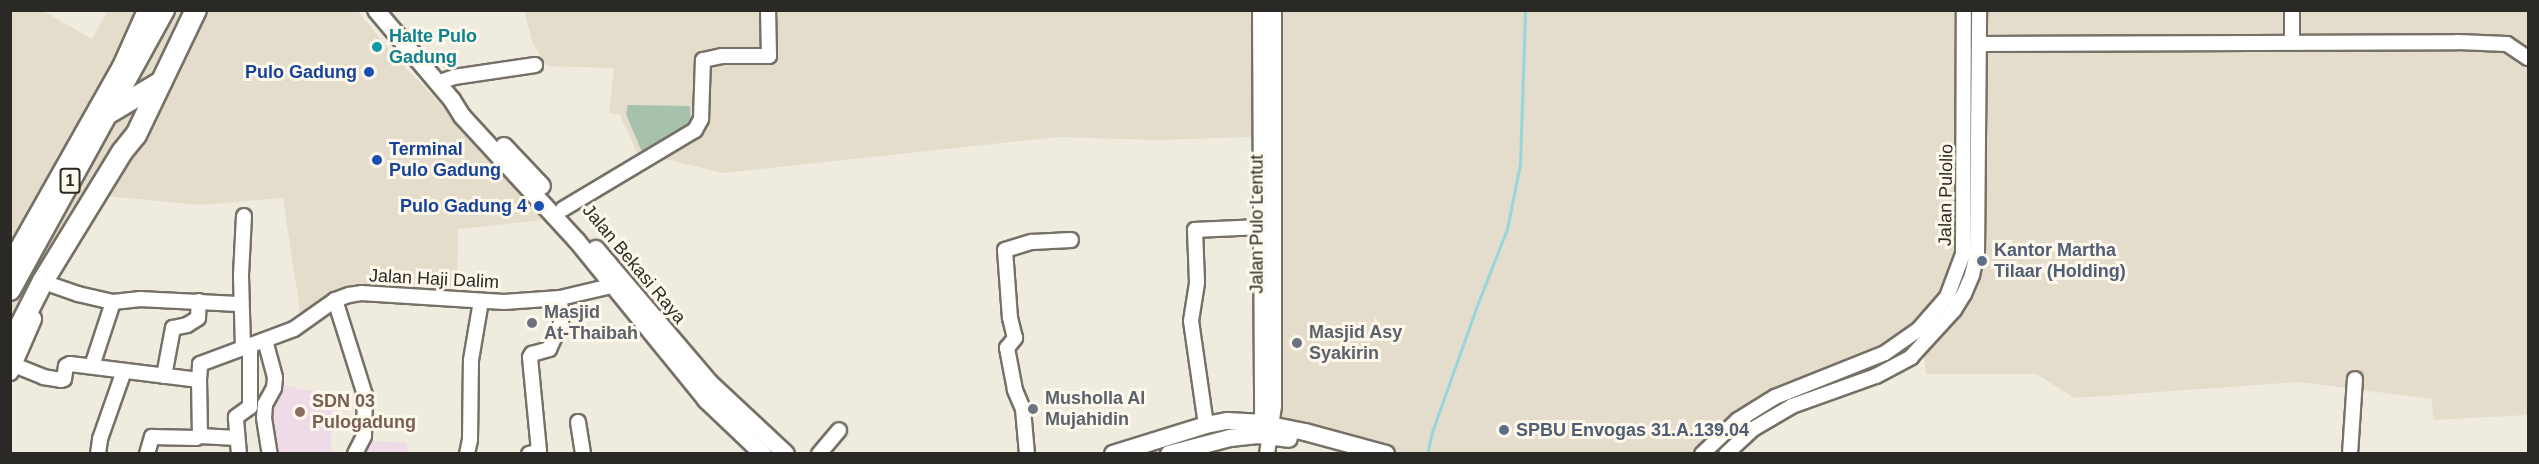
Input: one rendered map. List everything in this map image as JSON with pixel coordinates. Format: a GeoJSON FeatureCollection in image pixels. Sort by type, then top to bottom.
{"type":"FeatureCollection","features":[{"type":"Feature","properties":{"kind":"highway","name":"1"},"geometry":{"type":"LineString","coordinates":[[10,291],[164,10]]}},
{"type":"Feature","properties":{"kind":"highway","name":"1"},"geometry":{"type":"LineString","coordinates":[[12,361],[43,281],[122,152],[136,135],[195,13]]}},
{"type":"Feature","properties":{"kind":"highway"},"geometry":{"type":"LineString","coordinates":[[106,116],[161,82]]}},
{"type":"Feature","properties":{"kind":"highway"},"geometry":{"type":"LineString","coordinates":[[129,101],[143,102],[147,106],[146,114]]}},
{"type":"Feature","properties":{"kind":"main road","name":"Jalan Bekasi Raya"},"geometry":{"type":"LineString","coordinates":[[376,10],[436,83],[452,100],[468,109],[706,400],[763,453]]}},
{"type":"Feature","properties":{"kind":"main road"},"geometry":{"type":"LineString","coordinates":[[12,361],[38,308],[129,157],[136,135]]}},
{"type":"Feature","properties":{"kind":"main road","name":"Jalan Bekasi Raya"},"geometry":{"type":"LineString","coordinates":[[509,159],[563,209],[702,376],[786,453]]}},
{"type":"Feature","properties":{"kind":"main road"},"geometry":{"type":"LineString","coordinates":[[1113,453],[1206,425],[1227,421],[1267,437],[1349,453]]}},
{"type":"Feature","properties":{"kind":"main road"},"geometry":{"type":"LineString","coordinates":[[1169,453],[1215,440],[1321,435],[1386,453]]}},
{"type":"Feature","properties":{"kind":"street"},"geometry":{"type":"LineString","coordinates":[[563,209],[695,130],[701,119],[703,60],[722,56],[769,56],[768,10]]}},
{"type":"Feature","properties":{"kind":"street","name":"Jalan Pulo Lentut"},"geometry":{"type":"LineString","coordinates":[[1260,10],[1260,227],[1267,437]]}},
{"type":"Feature","properties":{"kind":"street","name":"Jalan Pulo Lentut"},"geometry":{"type":"LineString","coordinates":[[1267,437],[1274,10]]}},
{"type":"Feature","properties":{"kind":"street","name":"Jalan Pulolio"},"geometry":{"type":"LineString","coordinates":[[1704,453],[1722,433],[1754,409],[1820,379],[1864,363],[1899,344],[1918,330],[1947,297],[1963,254],[1964,10]]}},
{"type":"Feature","properties":{"kind":"street","name":"Jalan Pulolio"},"geometry":{"type":"LineString","coordinates":[[1726,453],[1773,416],[1826,392],[1876,376],[1911,357],[1953,310],[1972,276],[1977,254],[1979,10]]}},
{"type":"Feature","properties":{"kind":"street"},"geometry":{"type":"LineString","coordinates":[[2292,10],[2292,42]]}},
{"type":"Feature","properties":{"kind":"street"},"geometry":{"type":"LineString","coordinates":[[10,261],[120,66],[145,12]]}},
{"type":"Feature","properties":{"kind":"street"},"geometry":{"type":"LineString","coordinates":[[1979,44],[2457,42],[2507,44],[2529,58]]}},
{"type":"Feature","properties":{"kind":"street"},"geometry":{"type":"LineString","coordinates":[[436,83],[454,77],[535,65]]}},
{"type":"Feature","properties":{"kind":"street"},"geometry":{"type":"LineString","coordinates":[[1964,154],[1979,154]]}},
{"type":"Feature","properties":{"kind":"street"},"geometry":{"type":"LineString","coordinates":[[1964,196],[1979,196]]}},
{"type":"Feature","properties":{"kind":"street"},"geometry":{"type":"LineString","coordinates":[[239,453],[237,413],[250,407],[241,304],[244,216]]}},
{"type":"Feature","properties":{"kind":"street"},"geometry":{"type":"LineString","coordinates":[[1206,425],[1191,321],[1197,282],[1195,230],[1260,227]]}},
{"type":"Feature","properties":{"kind":"street"},"geometry":{"type":"LineString","coordinates":[[1027,453],[1023,409],[1015,390],[1007,348],[1015,338],[1010,318],[1006,249],[1032,242],[1071,240]]}},
{"type":"Feature","properties":{"kind":"street"},"geometry":{"type":"LineString","coordinates":[[52,285],[113,302],[141,299],[241,304]]}},
{"type":"Feature","properties":{"kind":"street","name":"Jalan Haji Dalim"},"geometry":{"type":"LineString","coordinates":[[199,380],[200,364],[294,329],[335,300],[361,293],[481,301],[560,298],[611,286]]}},
{"type":"Feature","properties":{"kind":"street"},"geometry":{"type":"LineString","coordinates":[[529,453],[539,451],[530,357],[532,354],[549,349],[561,323],[560,298]]}},
{"type":"Feature","properties":{"kind":"street"},"geometry":{"type":"LineString","coordinates":[[335,300],[364,389],[364,435],[356,453]]}},
{"type":"Feature","properties":{"kind":"street"},"geometry":{"type":"LineString","coordinates":[[164,376],[173,328],[187,325],[198,318],[199,301]]}},
{"type":"Feature","properties":{"kind":"street"},"geometry":{"type":"LineString","coordinates":[[467,453],[470,440],[471,360],[481,301]]}},
{"type":"Feature","properties":{"kind":"street"},"geometry":{"type":"LineString","coordinates":[[92,366],[113,302]]}},
{"type":"Feature","properties":{"kind":"street"},"geometry":{"type":"LineString","coordinates":[[265,340],[275,378],[274,388],[265,404],[264,418],[270,453]]}},
{"type":"Feature","properties":{"kind":"street"},"geometry":{"type":"LineString","coordinates":[[12,361],[43,377],[61,380],[64,379],[66,366],[70,364],[199,380],[200,436]]}},
{"type":"Feature","properties":{"kind":"street"},"geometry":{"type":"LineString","coordinates":[[98,453],[100,439],[124,371]]}},
{"type":"Feature","properties":{"kind":"street"},"geometry":{"type":"LineString","coordinates":[[1820,379],[1826,392]]}},
{"type":"Feature","properties":{"kind":"street"},"geometry":{"type":"LineString","coordinates":[[2350,453],[2355,379]]}},
{"type":"Feature","properties":{"kind":"street"},"geometry":{"type":"LineString","coordinates":[[578,422],[583,453]]}},
{"type":"Feature","properties":{"kind":"street"},"geometry":{"type":"LineString","coordinates":[[819,453],[839,430]]}},
{"type":"Feature","properties":{"kind":"street"},"geometry":{"type":"LineString","coordinates":[[147,453],[152,437],[237,438]]}},
{"type":"Feature","properties":{"kind":"shaded area"},"geometry":{"type":"Polygon","coordinates":[[[524,10],[2528,11],[2528,415],[2433,420],[2432,399],[2299,382],[2074,398],[2037,374],[1926,374],[1923,345],[1917,336],[1872,367],[1815,380],[1761,403],[1704,453],[1401,453],[1280,420],[1276,136],[1159,140],[1058,137],[723,173],[665,159],[639,157],[620,115],[609,113],[614,68],[546,66],[532,41],[524,10]]]}},
{"type":"Feature","properties":{"kind":"shaded area"},"geometry":{"type":"Polygon","coordinates":[[[11,11],[43,11],[92,39],[107,11],[358,11],[395,57],[552,219],[458,229],[457,298],[357,290],[334,292],[300,312],[283,198],[200,205],[84,194],[19,308],[11,330],[11,11]]]}},
{"type":"Feature","properties":{"kind":"shaded area","name":"SDN 03 Pulogadung"},"geometry":{"type":"Polygon","coordinates":[[[281,385],[332,395],[331,453],[272,453],[269,403],[281,385]]]}},
{"type":"Feature","properties":{"kind":"shaded area"},"geometry":{"type":"Polygon","coordinates":[[[367,441],[406,443],[408,453],[366,454],[367,441]]]}},
{"type":"Feature","properties":{"kind":"green space"},"geometry":{"type":"Polygon","coordinates":[[[628,105],[690,106],[691,119],[686,125],[642,152],[626,114],[628,105]]]}},
{"type":"Feature","properties":{"kind":"waterway"},"geometry":{"type":"LineString","coordinates":[[1427,454],[1433,429],[1476,308],[1507,229],[1520,164],[1525,10]]}},
{"type":"Feature","properties":{"kind":"place","name":"Halte Pulo Gadung"},"geometry":{"type":"Point","coordinates":[377,47]}},
{"type":"Feature","properties":{"kind":"place","name":"Pulo Gadung"},"geometry":{"type":"Point","coordinates":[369,72]}},
{"type":"Feature","properties":{"kind":"place","name":"Terminal Pulo Gadung"},"geometry":{"type":"Point","coordinates":[377,160]}},
{"type":"Feature","properties":{"kind":"place","name":"Pulo Gadung 4"},"geometry":{"type":"Point","coordinates":[539,206]}},
{"type":"Feature","properties":{"kind":"place","name":"Kantor Martha Tilaar (Holding)"},"geometry":{"type":"Point","coordinates":[1982,261]}},
{"type":"Feature","properties":{"kind":"place","name":"Masjid At-Thaibah"},"geometry":{"type":"Point","coordinates":[532,323]}},
{"type":"Feature","properties":{"kind":"place","name":"Masjid Asy Syakirin"},"geometry":{"type":"Point","coordinates":[1297,343]}},
{"type":"Feature","properties":{"kind":"place","name":"Musholla Al Mujahidin"},"geometry":{"type":"Point","coordinates":[1033,409]}},
{"type":"Feature","properties":{"kind":"place","name":"SDN 03 Pulogadung"},"geometry":{"type":"Point","coordinates":[300,412]}},
{"type":"Feature","properties":{"kind":"place","name":"SPBU Envogas 31.A.139.04"},"geometry":{"type":"Point","coordinates":[1504,430]}}]}
